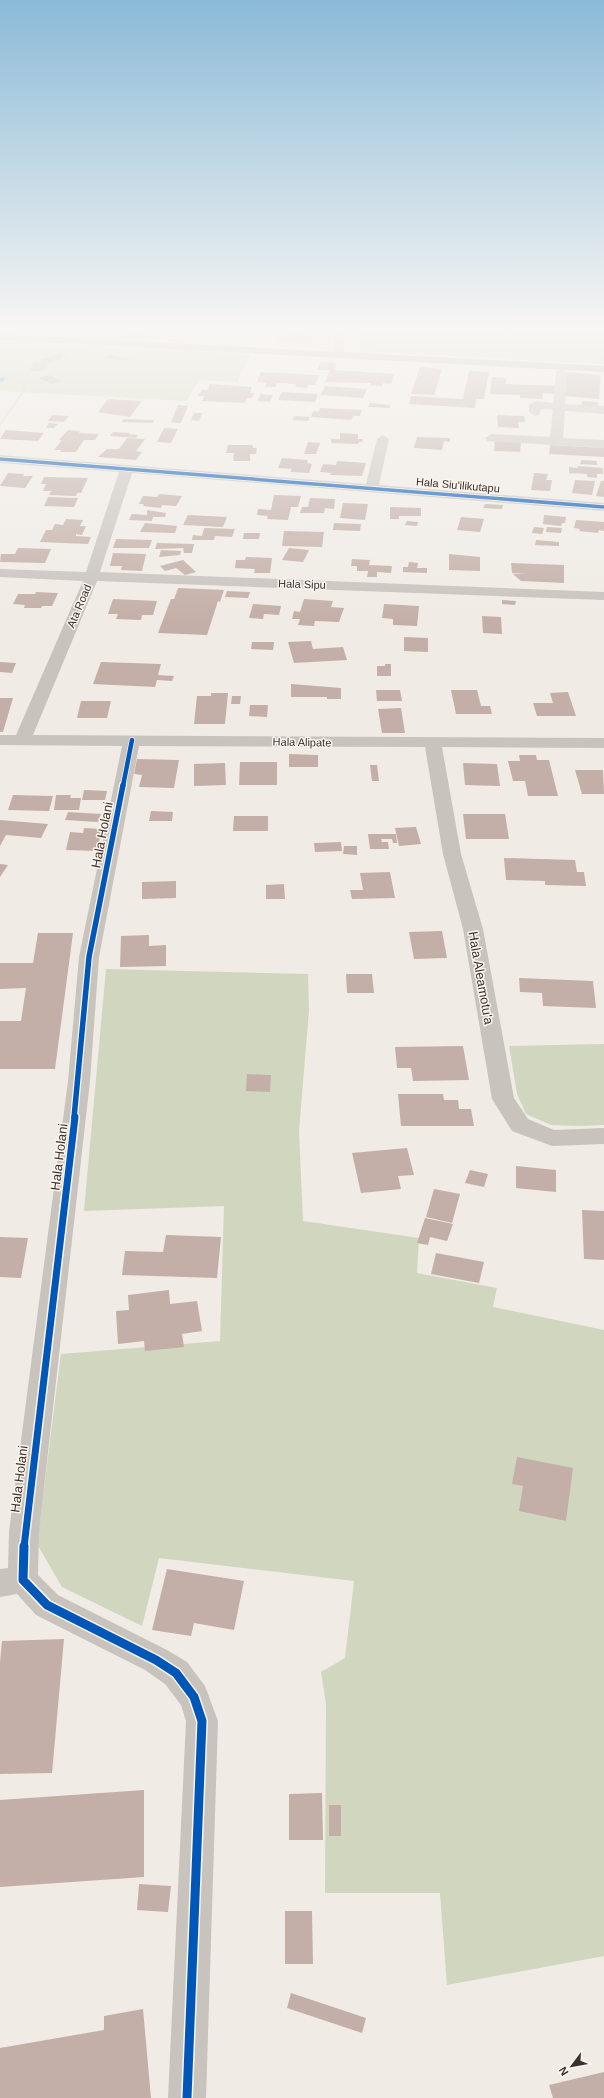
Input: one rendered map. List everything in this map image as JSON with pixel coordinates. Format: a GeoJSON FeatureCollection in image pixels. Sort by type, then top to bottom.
{"type":"FeatureCollection","features":[{"type":"Feature","properties":{"kind":"street"},"geometry":{"type":"LineString","coordinates":[[556,442],[557,425]]}},
{"type":"Feature","properties":{"kind":"street"},"geometry":{"type":"LineString","coordinates":[[491,438],[604,444]]}},
{"type":"Feature","properties":{"kind":"street"},"geometry":{"type":"LineString","coordinates":[[372,488],[383,439]]}},
{"type":"Feature","properties":{"kind":"street","name":"Hala Siu'ilikutapu"},"geometry":{"type":"LineString","coordinates":[[0,459],[604,508]]}},
{"type":"Feature","properties":{"kind":"street","name":"Ata Road"},"geometry":{"type":"LineString","coordinates":[[23,739],[92,576],[127,469]]}},
{"type":"Feature","properties":{"kind":"street","name":"Hala Sipu"},"geometry":{"type":"LineString","coordinates":[[0,573],[604,596]]}},
{"type":"Feature","properties":{"kind":"street","name":"Hala Alipate"},"geometry":{"type":"LineString","coordinates":[[0,740],[604,743]]}},
{"type":"Feature","properties":{"kind":"street","name":"Hala Holani"},"geometry":{"type":"LineString","coordinates":[[12,1581],[24,1532],[79,1081],[89,957],[132,740]]}},
{"type":"Feature","properties":{"kind":"street","name":"Hala Aleamotu'a"},"geometry":{"type":"LineString","coordinates":[[433,743],[452,854],[473,929],[503,1099],[520,1126],[552,1138],[604,1136]]}},
{"type":"Feature","properties":{"kind":"street"},"geometry":{"type":"LineString","coordinates":[[12,1581],[48,1605],[156,1660],[176,1673],[194,1697],[202,1721],[187,2098]]}},
{"type":"Feature","properties":{"kind":"green space"},"geometry":{"type":"Polygon","coordinates":[[[106,969],[308,974],[309,1010],[299,1131],[303,1221],[419,1238],[417,1273],[497,1288],[493,1307],[604,1330],[604,1956],[447,1985],[440,1893],[325,1893],[326,1704],[321,1672],[345,1658],[354,1581],[159,1558],[142,1626],[62,1587],[37,1544],[61,1354],[220,1341],[224,1206],[84,1211],[106,969]]]}},
{"type":"Feature","properties":{"kind":"green space"},"geometry":{"type":"Polygon","coordinates":[[[604,1044],[604,1125],[551,1125],[526,1114],[517,1094],[509,1046],[604,1044]]]}},
{"type":"Feature","properties":{"kind":"building"},"geometry":{"type":"Polygon","coordinates":[[[48,425],[57,425],[54,428],[46,428],[48,425]]]}},
{"type":"Feature","properties":{"kind":"building"},"geometry":{"type":"Polygon","coordinates":[[[498,425],[518,425],[519,428],[498,427],[498,425]]]}},
{"type":"Feature","properties":{"kind":"building"},"geometry":{"type":"Polygon","coordinates":[[[164,428],[178,429],[171,443],[157,442],[164,428]]]}},
{"type":"Feature","properties":{"kind":"building"},"geometry":{"type":"Polygon","coordinates":[[[6,430],[44,433],[38,441],[0,439],[6,430]]]}},
{"type":"Feature","properties":{"kind":"building"},"geometry":{"type":"Polygon","coordinates":[[[68,430],[80,431],[79,433],[99,434],[95,440],[84,440],[76,452],[60,452],[61,450],[54,450],[62,440],[59,440],[68,430]]]}},
{"type":"Feature","properties":{"kind":"building"},"geometry":{"type":"Polygon","coordinates":[[[113,432],[138,435],[136,438],[110,436],[113,432]]]}},
{"type":"Feature","properties":{"kind":"building"},"geometry":{"type":"Polygon","coordinates":[[[340,433],[358,434],[358,439],[363,439],[362,442],[359,442],[358,444],[331,443],[331,439],[340,439],[340,433]]]}},
{"type":"Feature","properties":{"kind":"building"},"geometry":{"type":"Polygon","coordinates":[[[417,437],[450,438],[450,442],[444,441],[442,450],[414,448],[417,437]]]}},
{"type":"Feature","properties":{"kind":"building"},"geometry":{"type":"Polygon","coordinates":[[[127,438],[145,439],[136,451],[142,452],[136,460],[98,457],[107,449],[119,449],[127,438]]]}},
{"type":"Feature","properties":{"kind":"building"},"geometry":{"type":"Polygon","coordinates":[[[495,441],[521,442],[520,452],[494,451],[495,441]]]}},
{"type":"Feature","properties":{"kind":"building"},"geometry":{"type":"Polygon","coordinates":[[[308,442],[320,443],[316,454],[304,454],[308,442]]]}},
{"type":"Feature","properties":{"kind":"building"},"geometry":{"type":"Polygon","coordinates":[[[228,445],[253,445],[253,448],[257,448],[256,454],[250,454],[250,461],[233,461],[234,453],[226,453],[228,445]]]}},
{"type":"Feature","properties":{"kind":"building"},"geometry":{"type":"Polygon","coordinates":[[[550,445],[604,448],[604,457],[549,454],[550,445]]]}},
{"type":"Feature","properties":{"kind":"building"},"geometry":{"type":"Polygon","coordinates":[[[282,458],[308,460],[307,463],[312,464],[309,473],[290,472],[292,469],[278,468],[282,458]]]}},
{"type":"Feature","properties":{"kind":"building"},"geometry":{"type":"Polygon","coordinates":[[[581,460],[597,461],[597,465],[580,464],[581,460]]]}},
{"type":"Feature","properties":{"kind":"building"},"geometry":{"type":"Polygon","coordinates":[[[337,461],[366,463],[362,476],[330,475],[331,473],[320,472],[323,464],[336,465],[337,461]]]}},
{"type":"Feature","properties":{"kind":"building"},"geometry":{"type":"Polygon","coordinates":[[[578,466],[603,468],[603,474],[597,474],[597,478],[587,477],[587,474],[569,473],[569,467],[578,468],[578,466]]]}},
{"type":"Feature","properties":{"kind":"building"},"geometry":{"type":"Polygon","coordinates":[[[8,473],[33,476],[25,488],[0,486],[8,473]]]}},
{"type":"Feature","properties":{"kind":"building"},"geometry":{"type":"Polygon","coordinates":[[[534,473],[548,474],[546,480],[552,480],[550,491],[531,490],[534,473]]]}},
{"type":"Feature","properties":{"kind":"building"},"geometry":{"type":"Polygon","coordinates":[[[44,477],[88,478],[81,493],[77,493],[76,496],[49,495],[51,491],[43,491],[46,484],[41,484],[44,477]]]}},
{"type":"Feature","properties":{"kind":"building"},"geometry":{"type":"Polygon","coordinates":[[[575,480],[595,481],[592,495],[572,493],[575,480]]]}},
{"type":"Feature","properties":{"kind":"building"},"geometry":{"type":"Polygon","coordinates":[[[601,481],[604,481],[604,497],[596,496],[601,481]]]}},
{"type":"Feature","properties":{"kind":"building"},"geometry":{"type":"Polygon","coordinates":[[[159,494],[182,496],[176,506],[162,505],[161,508],[143,506],[144,504],[139,504],[143,496],[157,497],[159,494]]]}},
{"type":"Feature","properties":{"kind":"building"},"geometry":{"type":"Polygon","coordinates":[[[274,495],[301,496],[298,507],[291,507],[288,520],[267,519],[268,516],[257,515],[258,509],[271,510],[274,495]]]}},
{"type":"Feature","properties":{"kind":"building"},"geometry":{"type":"Polygon","coordinates":[[[48,497],[78,498],[74,507],[44,506],[48,497]]]}},
{"type":"Feature","properties":{"kind":"building"},"geometry":{"type":"Polygon","coordinates":[[[310,498],[335,499],[334,509],[325,508],[324,513],[300,513],[302,507],[308,507],[310,498]]]}},
{"type":"Feature","properties":{"kind":"building"},"geometry":{"type":"Polygon","coordinates":[[[343,503],[368,504],[365,520],[340,518],[343,503]]]}},
{"type":"Feature","properties":{"kind":"building"},"geometry":{"type":"Polygon","coordinates":[[[485,504],[503,505],[502,509],[483,508],[485,504]]]}},
{"type":"Feature","properties":{"kind":"building"},"geometry":{"type":"Polygon","coordinates":[[[390,507],[421,508],[421,516],[399,516],[399,519],[390,519],[390,507]]]}},
{"type":"Feature","properties":{"kind":"building"},"geometry":{"type":"Polygon","coordinates":[[[147,510],[166,513],[165,517],[153,517],[152,521],[129,520],[132,514],[147,515],[147,510]]]}},
{"type":"Feature","properties":{"kind":"building"},"geometry":{"type":"Polygon","coordinates":[[[188,515],[227,517],[223,527],[183,525],[188,515]]]}},
{"type":"Feature","properties":{"kind":"building"},"geometry":{"type":"Polygon","coordinates":[[[544,515],[566,517],[565,523],[562,523],[561,526],[543,524],[544,515]]]}},
{"type":"Feature","properties":{"kind":"building"},"geometry":{"type":"Polygon","coordinates":[[[461,517],[484,519],[480,532],[457,530],[461,517]]]}},
{"type":"Feature","properties":{"kind":"building"},"geometry":{"type":"Polygon","coordinates":[[[66,519],[83,520],[80,526],[86,526],[82,535],[76,534],[76,536],[91,537],[88,544],[40,542],[46,530],[52,530],[55,524],[63,525],[66,519]]]}},
{"type":"Feature","properties":{"kind":"building"},"geometry":{"type":"Polygon","coordinates":[[[576,520],[604,522],[604,531],[599,530],[598,533],[579,531],[580,529],[574,528],[576,520]]]}},
{"type":"Feature","properties":{"kind":"building"},"geometry":{"type":"Polygon","coordinates":[[[407,521],[418,522],[417,526],[405,525],[407,521]]]}},
{"type":"Feature","properties":{"kind":"building"},"geometry":{"type":"Polygon","coordinates":[[[145,523],[177,526],[175,533],[140,532],[145,523]]]}},
{"type":"Feature","properties":{"kind":"building"},"geometry":{"type":"Polygon","coordinates":[[[334,523],[361,524],[360,531],[333,530],[334,523]]]}},
{"type":"Feature","properties":{"kind":"building"},"geometry":{"type":"Polygon","coordinates":[[[534,527],[544,528],[542,534],[532,533],[534,527]]]}},
{"type":"Feature","properties":{"kind":"building"},"geometry":{"type":"Polygon","coordinates":[[[547,527],[562,528],[561,533],[546,532],[547,527]]]}},
{"type":"Feature","properties":{"kind":"building"},"geometry":{"type":"Polygon","coordinates":[[[204,528],[235,529],[232,537],[215,536],[214,540],[192,540],[193,535],[202,536],[204,528]]]}},
{"type":"Feature","properties":{"kind":"building"},"geometry":{"type":"Polygon","coordinates":[[[284,531],[324,532],[322,547],[282,546],[284,531]]]}},
{"type":"Feature","properties":{"kind":"building"},"geometry":{"type":"Polygon","coordinates":[[[244,533],[260,533],[259,539],[243,539],[244,533]]]}},
{"type":"Feature","properties":{"kind":"building"},"geometry":{"type":"Polygon","coordinates":[[[116,539],[152,540],[149,548],[113,548],[116,539]]]}},
{"type":"Feature","properties":{"kind":"building"},"geometry":{"type":"Polygon","coordinates":[[[536,540],[559,542],[559,546],[535,545],[536,540]]]}},
{"type":"Feature","properties":{"kind":"building"},"geometry":{"type":"Polygon","coordinates":[[[157,543],[194,544],[192,553],[184,553],[183,548],[155,549],[157,543]]]}},
{"type":"Feature","properties":{"kind":"building"},"geometry":{"type":"Polygon","coordinates":[[[18,548],[51,549],[45,563],[0,562],[1,554],[15,554],[18,548]]]}},
{"type":"Feature","properties":{"kind":"building"},"geometry":{"type":"Polygon","coordinates":[[[289,548],[309,550],[303,562],[282,560],[289,548]]]}},
{"type":"Feature","properties":{"kind":"building"},"geometry":{"type":"Polygon","coordinates":[[[161,550],[181,551],[180,555],[159,557],[161,550]]]}},
{"type":"Feature","properties":{"kind":"building"},"geometry":{"type":"Polygon","coordinates":[[[113,553],[146,554],[142,571],[121,570],[122,566],[110,566],[113,553]]]}},
{"type":"Feature","properties":{"kind":"building"},"geometry":{"type":"Polygon","coordinates":[[[449,554],[480,557],[480,571],[449,570],[449,554]]]}},
{"type":"Feature","properties":{"kind":"building"},"geometry":{"type":"Polygon","coordinates":[[[246,557],[272,558],[270,573],[254,573],[255,569],[235,568],[236,560],[245,560],[246,557]]]}},
{"type":"Feature","properties":{"kind":"building"},"geometry":{"type":"Polygon","coordinates":[[[352,559],[370,560],[369,565],[392,566],[391,573],[377,572],[377,577],[367,577],[368,571],[357,571],[357,566],[351,566],[352,559]]]}},
{"type":"Feature","properties":{"kind":"building"},"geometry":{"type":"Polygon","coordinates":[[[183,560],[196,572],[185,575],[176,568],[165,571],[160,566],[183,560]]]}},
{"type":"Feature","properties":{"kind":"building"},"geometry":{"type":"Polygon","coordinates":[[[409,562],[418,563],[417,568],[427,568],[427,573],[403,572],[403,567],[408,567],[409,562]]]}},
{"type":"Feature","properties":{"kind":"building"},"geometry":{"type":"Polygon","coordinates":[[[511,563],[564,565],[564,583],[521,581],[513,574],[527,574],[512,573],[511,563]]]}},
{"type":"Feature","properties":{"kind":"building"},"geometry":{"type":"Polygon","coordinates":[[[178,588],[224,590],[220,602],[218,601],[207,635],[158,633],[171,599],[174,599],[178,588]]]}},
{"type":"Feature","properties":{"kind":"building"},"geometry":{"type":"Polygon","coordinates":[[[227,591],[250,592],[248,598],[225,597],[227,591]]]}},
{"type":"Feature","properties":{"kind":"building"},"geometry":{"type":"Polygon","coordinates":[[[36,592],[58,593],[52,606],[42,606],[41,608],[24,608],[25,605],[13,604],[18,594],[35,594],[36,592]]]}},
{"type":"Feature","properties":{"kind":"building"},"geometry":{"type":"Polygon","coordinates":[[[113,599],[157,601],[153,615],[142,615],[141,620],[116,619],[118,614],[108,614],[113,599]]]}},
{"type":"Feature","properties":{"kind":"building"},"geometry":{"type":"Polygon","coordinates":[[[304,599],[333,601],[331,607],[344,608],[339,622],[315,621],[314,626],[298,625],[300,619],[292,619],[294,611],[300,612],[304,599]]]}},
{"type":"Feature","properties":{"kind":"building"},"geometry":{"type":"Polygon","coordinates":[[[502,600],[516,601],[515,605],[502,604],[502,600]]]}},
{"type":"Feature","properties":{"kind":"building"},"geometry":{"type":"Polygon","coordinates":[[[253,604],[281,606],[279,615],[264,614],[263,619],[249,618],[253,604]]]}},
{"type":"Feature","properties":{"kind":"building"},"geometry":{"type":"Polygon","coordinates":[[[384,604],[419,606],[417,626],[393,625],[393,619],[382,618],[384,604]]]}},
{"type":"Feature","properties":{"kind":"building"},"geometry":{"type":"Polygon","coordinates":[[[482,616],[501,617],[502,634],[483,633],[482,616]]]}},
{"type":"Feature","properties":{"kind":"building"},"geometry":{"type":"Polygon","coordinates":[[[404,637],[428,638],[428,652],[404,651],[404,637]]]}},
{"type":"Feature","properties":{"kind":"building"},"geometry":{"type":"Polygon","coordinates":[[[311,641],[313,649],[343,647],[347,660],[294,663],[288,642],[311,641]]]}},
{"type":"Feature","properties":{"kind":"building"},"geometry":{"type":"Polygon","coordinates":[[[252,642],[274,642],[273,650],[251,649],[252,642]]]}},
{"type":"Feature","properties":{"kind":"building"},"geometry":{"type":"Polygon","coordinates":[[[0,662],[16,663],[12,673],[0,672],[0,662]]]}},
{"type":"Feature","properties":{"kind":"building"},"geometry":{"type":"Polygon","coordinates":[[[101,662],[161,664],[158,675],[174,676],[172,681],[157,680],[155,687],[93,684],[101,662]]]}},
{"type":"Feature","properties":{"kind":"building"},"geometry":{"type":"Polygon","coordinates":[[[385,664],[391,664],[391,676],[377,676],[377,666],[385,666],[385,664]]]}},
{"type":"Feature","properties":{"kind":"building"},"geometry":{"type":"Polygon","coordinates":[[[291,684],[341,688],[341,699],[327,699],[327,697],[291,697],[291,684]]]}},
{"type":"Feature","properties":{"kind":"building"},"geometry":{"type":"Polygon","coordinates":[[[376,690],[400,690],[402,701],[377,701],[376,690]]]}},
{"type":"Feature","properties":{"kind":"building"},"geometry":{"type":"Polygon","coordinates":[[[451,690],[477,690],[481,706],[490,706],[492,714],[456,714],[451,690]]]}},
{"type":"Feature","properties":{"kind":"building"},"geometry":{"type":"Polygon","coordinates":[[[568,692],[576,716],[537,716],[533,703],[553,703],[550,693],[568,692]]]}},
{"type":"Feature","properties":{"kind":"building"},"geometry":{"type":"Polygon","coordinates":[[[211,693],[228,693],[225,724],[194,724],[197,696],[211,696],[211,693]]]}},
{"type":"Feature","properties":{"kind":"building"},"geometry":{"type":"Polygon","coordinates":[[[232,696],[241,696],[240,704],[231,704],[232,696]]]}},
{"type":"Feature","properties":{"kind":"building"},"geometry":{"type":"Polygon","coordinates":[[[0,698],[13,698],[3,732],[0,732],[0,698]]]}},
{"type":"Feature","properties":{"kind":"building"},"geometry":{"type":"Polygon","coordinates":[[[81,701],[111,701],[107,718],[77,718],[81,701]]]}},
{"type":"Feature","properties":{"kind":"building"},"geometry":{"type":"Polygon","coordinates":[[[250,705],[268,705],[267,717],[249,716],[250,705]]]}},
{"type":"Feature","properties":{"kind":"building"},"geometry":{"type":"Polygon","coordinates":[[[401,708],[405,733],[382,733],[378,709],[401,708]]]}},
{"type":"Feature","properties":{"kind":"building"},"geometry":{"type":"Polygon","coordinates":[[[289,754],[318,755],[318,767],[289,767],[289,754]]]}},
{"type":"Feature","properties":{"kind":"building"},"geometry":{"type":"Polygon","coordinates":[[[519,755],[536,755],[537,760],[549,760],[558,796],[528,796],[525,781],[513,781],[508,761],[520,761],[519,755]]]}},
{"type":"Feature","properties":{"kind":"building"},"geometry":{"type":"Polygon","coordinates":[[[137,759],[179,760],[174,788],[139,787],[142,775],[134,774],[137,759]]]}},
{"type":"Feature","properties":{"kind":"building"},"geometry":{"type":"Polygon","coordinates":[[[240,762],[277,762],[277,785],[239,785],[240,762]]]}},
{"type":"Feature","properties":{"kind":"building"},"geometry":{"type":"Polygon","coordinates":[[[225,763],[226,785],[194,786],[194,764],[225,763]]]}},
{"type":"Feature","properties":{"kind":"building"},"geometry":{"type":"Polygon","coordinates":[[[463,763],[497,764],[500,786],[465,785],[463,763]]]}},
{"type":"Feature","properties":{"kind":"building"},"geometry":{"type":"Polygon","coordinates":[[[370,765],[377,765],[379,781],[372,781],[370,765]]]}},
{"type":"Feature","properties":{"kind":"building"},"geometry":{"type":"Polygon","coordinates":[[[575,770],[603,770],[604,794],[582,794],[575,770]]]}},
{"type":"Feature","properties":{"kind":"building"},"geometry":{"type":"Polygon","coordinates":[[[84,790],[107,791],[105,800],[82,800],[84,790]]]}},
{"type":"Feature","properties":{"kind":"building"},"geometry":{"type":"Polygon","coordinates":[[[13,795],[53,796],[49,811],[8,810],[13,795]]]}},
{"type":"Feature","properties":{"kind":"building"},"geometry":{"type":"Polygon","coordinates":[[[56,795],[71,795],[70,798],[81,798],[79,810],[54,810],[56,795]]]}},
{"type":"Feature","properties":{"kind":"building"},"geometry":{"type":"Polygon","coordinates":[[[151,811],[173,812],[172,821],[149,821],[151,811]]]}},
{"type":"Feature","properties":{"kind":"building"},"geometry":{"type":"Polygon","coordinates":[[[68,812],[101,814],[98,822],[65,820],[68,812]]]}},
{"type":"Feature","properties":{"kind":"building"},"geometry":{"type":"Polygon","coordinates":[[[463,814],[505,814],[509,839],[466,839],[463,814]]]}},
{"type":"Feature","properties":{"kind":"building"},"geometry":{"type":"Polygon","coordinates":[[[234,816],[268,816],[268,831],[233,831],[234,816]]]}},
{"type":"Feature","properties":{"kind":"building"},"geometry":{"type":"Polygon","coordinates":[[[0,820],[48,824],[41,838],[6,835],[0,846],[0,820]]]}},
{"type":"Feature","properties":{"kind":"building"},"geometry":{"type":"Polygon","coordinates":[[[416,827],[421,844],[399,846],[395,828],[416,827]]]}},
{"type":"Feature","properties":{"kind":"building"},"geometry":{"type":"Polygon","coordinates":[[[84,828],[102,829],[97,851],[66,850],[70,832],[83,833],[84,828]]]}},
{"type":"Feature","properties":{"kind":"building"},"geometry":{"type":"Polygon","coordinates":[[[368,834],[396,834],[397,843],[393,843],[392,839],[381,839],[382,842],[388,842],[389,849],[370,849],[368,834]]]}},
{"type":"Feature","properties":{"kind":"building"},"geometry":{"type":"Polygon","coordinates":[[[341,842],[342,851],[315,852],[314,843],[341,842]]]}},
{"type":"Feature","properties":{"kind":"building"},"geometry":{"type":"Polygon","coordinates":[[[344,846],[357,846],[357,855],[343,854],[344,846]]]}},
{"type":"Feature","properties":{"kind":"building"},"geometry":{"type":"Polygon","coordinates":[[[504,858],[575,860],[577,872],[584,872],[586,886],[545,885],[545,881],[506,880],[504,858]]]}},
{"type":"Feature","properties":{"kind":"building"},"geometry":{"type":"Polygon","coordinates":[[[0,864],[8,865],[0,877],[0,864]]]}},
{"type":"Feature","properties":{"kind":"building"},"geometry":{"type":"Polygon","coordinates":[[[390,872],[395,898],[352,899],[350,890],[363,890],[360,873],[390,872]]]}},
{"type":"Feature","properties":{"kind":"building"},"geometry":{"type":"Polygon","coordinates":[[[176,881],[176,898],[142,899],[142,882],[176,881]]]}},
{"type":"Feature","properties":{"kind":"building"},"geometry":{"type":"Polygon","coordinates":[[[284,884],[285,899],[266,899],[266,885],[284,884]]]}},
{"type":"Feature","properties":{"kind":"building"},"geometry":{"type":"Polygon","coordinates":[[[442,931],[447,958],[414,959],[409,932],[442,931]]]}},
{"type":"Feature","properties":{"kind":"building"},"geometry":{"type":"Polygon","coordinates":[[[38,933],[73,933],[55,1069],[0,1069],[0,1021],[21,1021],[26,988],[0,989],[0,963],[33,963],[38,933]]]}},
{"type":"Feature","properties":{"kind":"building"},"geometry":{"type":"Polygon","coordinates":[[[149,935],[149,946],[166,945],[166,966],[120,967],[121,936],[149,935]]]}},
{"type":"Feature","properties":{"kind":"building"},"geometry":{"type":"Polygon","coordinates":[[[346,974],[372,974],[374,993],[347,993],[346,974]]]}},
{"type":"Feature","properties":{"kind":"building"},"geometry":{"type":"Polygon","coordinates":[[[519,978],[593,981],[596,1008],[543,1006],[542,993],[520,992],[519,978]]]}},
{"type":"Feature","properties":{"kind":"building"},"geometry":{"type":"Polygon","coordinates":[[[463,1046],[469,1080],[413,1081],[411,1068],[397,1068],[395,1047],[463,1046]]]}},
{"type":"Feature","properties":{"kind":"building"},"geometry":{"type":"Polygon","coordinates":[[[247,1074],[271,1075],[270,1092],[246,1091],[247,1074]]]}},
{"type":"Feature","properties":{"kind":"building"},"geometry":{"type":"Polygon","coordinates":[[[398,1094],[443,1094],[444,1100],[458,1100],[459,1109],[471,1109],[474,1126],[401,1126],[398,1094]]]}},
{"type":"Feature","properties":{"kind":"building"},"geometry":{"type":"Polygon","coordinates":[[[407,1148],[414,1175],[398,1176],[401,1189],[361,1193],[352,1153],[407,1148]]]}},
{"type":"Feature","properties":{"kind":"building"},"geometry":{"type":"Polygon","coordinates":[[[516,1166],[556,1170],[556,1192],[516,1188],[516,1166]]]}},
{"type":"Feature","properties":{"kind":"building"},"geometry":{"type":"Polygon","coordinates":[[[470,1170],[488,1174],[484,1187],[465,1183],[470,1170]]]}},
{"type":"Feature","properties":{"kind":"building"},"geometry":{"type":"Polygon","coordinates":[[[434,1189],[460,1194],[452,1223],[426,1217],[434,1189]]]}},
{"type":"Feature","properties":{"kind":"building"},"geometry":{"type":"Polygon","coordinates":[[[582,1210],[604,1211],[604,1260],[584,1259],[582,1210]]]}},
{"type":"Feature","properties":{"kind":"building"},"geometry":{"type":"Polygon","coordinates":[[[425,1218],[453,1224],[447,1241],[430,1237],[428,1245],[417,1243],[425,1218]]]}},
{"type":"Feature","properties":{"kind":"building"},"geometry":{"type":"Polygon","coordinates":[[[166,1235],[221,1237],[217,1278],[122,1275],[125,1251],[163,1252],[166,1235]]]}},
{"type":"Feature","properties":{"kind":"building"},"geometry":{"type":"Polygon","coordinates":[[[0,1237],[28,1238],[21,1278],[0,1277],[0,1237]]]}},
{"type":"Feature","properties":{"kind":"building"},"geometry":{"type":"Polygon","coordinates":[[[436,1253],[484,1262],[479,1283],[431,1274],[436,1253]]]}},
{"type":"Feature","properties":{"kind":"building"},"geometry":{"type":"Polygon","coordinates":[[[169,1290],[170,1304],[197,1301],[202,1331],[182,1334],[184,1347],[145,1351],[144,1341],[118,1344],[116,1311],[129,1310],[128,1295],[169,1290]]]}},
{"type":"Feature","properties":{"kind":"building"},"geometry":{"type":"Polygon","coordinates":[[[517,1457],[573,1468],[566,1521],[519,1511],[523,1486],[512,1484],[517,1457]]]}},
{"type":"Feature","properties":{"kind":"building"},"geometry":{"type":"Polygon","coordinates":[[[167,1569],[244,1581],[234,1630],[194,1623],[191,1636],[152,1630],[167,1569]]]}},
{"type":"Feature","properties":{"kind":"building"},"geometry":{"type":"Polygon","coordinates":[[[64,1639],[52,1773],[0,1774],[0,1662],[2,1641],[64,1639]]]}},
{"type":"Feature","properties":{"kind":"building"},"geometry":{"type":"Polygon","coordinates":[[[144,1790],[144,1877],[0,1887],[0,1800],[144,1790]]]}},
{"type":"Feature","properties":{"kind":"building"},"geometry":{"type":"Polygon","coordinates":[[[322,1793],[323,1840],[289,1840],[289,1794],[322,1793]]]}},
{"type":"Feature","properties":{"kind":"building"},"geometry":{"type":"Polygon","coordinates":[[[329,1805],[341,1805],[341,1836],[329,1836],[329,1805]]]}},
{"type":"Feature","properties":{"kind":"building"},"geometry":{"type":"Polygon","coordinates":[[[139,1884],[171,1886],[168,1912],[137,1910],[139,1884]]]}},
{"type":"Feature","properties":{"kind":"building"},"geometry":{"type":"Polygon","coordinates":[[[285,1911],[312,1911],[313,1964],[285,1964],[285,1911]]]}},
{"type":"Feature","properties":{"kind":"building"},"geometry":{"type":"Polygon","coordinates":[[[291,1993],[366,2018],[362,2033],[287,2008],[291,1993]]]}},
{"type":"Feature","properties":{"kind":"building"},"geometry":{"type":"Polygon","coordinates":[[[143,2009],[151,2098],[0,2098],[0,2048],[104,2030],[104,2016],[143,2009]]]}},
{"type":"Feature","properties":{"kind":"building"},"geometry":{"type":"Polygon","coordinates":[[[604,2072],[604,2098],[553,2098],[549,2085],[604,2072]]]}},
{"type":"Feature","properties":{"kind":"cycle path"},"geometry":{"type":"LineString","coordinates":[[0,459],[604,507]]}},
{"type":"Feature","properties":{"kind":"cycle path"},"geometry":{"type":"LineString","coordinates":[[132,740],[89,957],[79,1081],[24,1532],[23,1580],[47,1605],[156,1660],[176,1673],[194,1697],[202,1721],[187,2098]]}}]}
